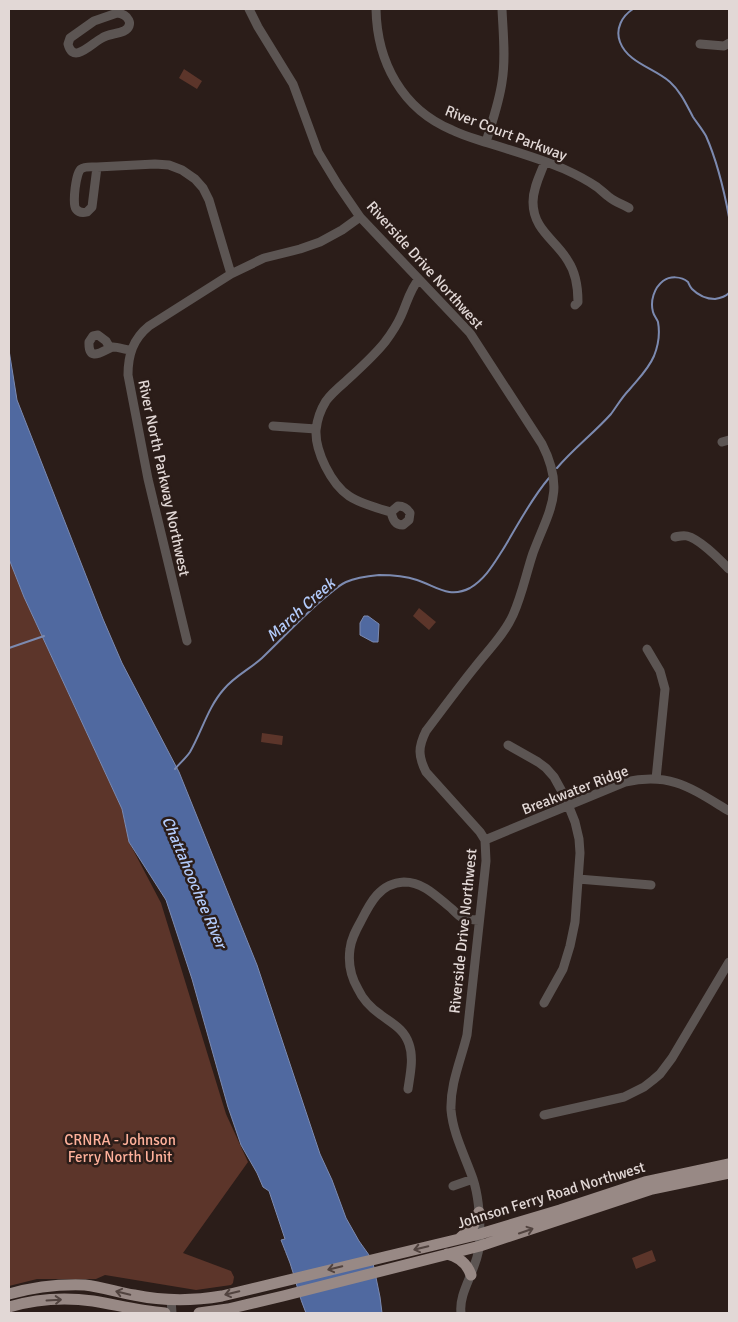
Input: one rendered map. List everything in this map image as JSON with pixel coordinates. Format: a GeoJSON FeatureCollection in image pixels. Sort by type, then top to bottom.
{"type":"FeatureCollection","features":[{"type":"Feature","properties":{"kind":"main road","name":"Johnson Ferry Road Northwest"},"geometry":{"type":"LineString","coordinates":[[9,1294],[45,1286],[73,1285],[98,1287],[133,1295],[171,1299],[186,1300],[215,1297],[480,1234],[645,1182],[729,1164]]}},
{"type":"Feature","properties":{"kind":"main road","name":"Johnson Ferry Road Northwest"},"geometry":{"type":"LineString","coordinates":[[199,1313],[228,1309],[283,1296],[480,1246],[652,1189],[729,1173]]}},
{"type":"Feature","properties":{"kind":"main road"},"geometry":{"type":"LineString","coordinates":[[459,1239],[473,1226],[479,1212],[489,1222],[505,1227]]}},
{"type":"Feature","properties":{"kind":"main road"},"geometry":{"type":"LineString","coordinates":[[447,1254],[464,1262],[471,1275]]}},
{"type":"Feature","properties":{"kind":"main road"},"geometry":{"type":"LineString","coordinates":[[9,1308],[33,1302],[69,1299],[165,1313]]}},
{"type":"Feature","properties":{"kind":"street"},"geometry":{"type":"LineString","coordinates":[[94,9],[98,19]]}},
{"type":"Feature","properties":{"kind":"street","name":"Riverside Drive Northwest"},"geometry":{"type":"LineString","coordinates":[[249,9],[293,84],[318,152],[326,167],[360,217],[470,333],[542,444],[550,461],[554,479],[554,492],[550,512],[533,554],[522,592],[512,616],[498,639],[426,731],[421,741],[420,753],[426,772],[474,823],[485,840],[486,861],[467,1035],[456,1073],[451,1110],[456,1136],[476,1189],[480,1234],[480,1246],[462,1299],[460,1313]]}},
{"type":"Feature","properties":{"kind":"street","name":"River Court Parkway"},"geometry":{"type":"LineString","coordinates":[[376,9],[379,38],[390,72],[409,100],[422,112],[435,122],[465,136],[545,162],[581,178],[599,188],[610,198],[629,208]]}},
{"type":"Feature","properties":{"kind":"street"},"geometry":{"type":"LineString","coordinates":[[486,142],[500,97],[504,62],[502,9]]}},
{"type":"Feature","properties":{"kind":"street"},"geometry":{"type":"LineString","coordinates":[[123,13],[127,16],[129,24],[124,31],[103,37],[81,52],[71,51],[68,44],[70,38],[98,19],[123,13]]}},
{"type":"Feature","properties":{"kind":"street"},"geometry":{"type":"LineString","coordinates":[[700,44],[724,46],[729,43]]}},
{"type":"Feature","properties":{"kind":"street"},"geometry":{"type":"LineString","coordinates":[[545,162],[534,192],[534,212],[541,229],[563,252],[573,269],[578,291],[578,302],[575,304]]}},
{"type":"Feature","properties":{"kind":"street"},"geometry":{"type":"LineString","coordinates":[[97,167],[92,207],[87,212],[80,212],[74,204],[78,172],[82,168],[97,167],[155,164],[169,165],[182,170],[195,179],[203,188],[209,200],[231,274]]}},
{"type":"Feature","properties":{"kind":"street","name":"River North Parkway Northwest"},"geometry":{"type":"LineString","coordinates":[[187,641],[148,479],[128,375],[131,350],[138,337],[149,326],[231,274],[264,258],[320,242],[360,217]]}},
{"type":"Feature","properties":{"kind":"street"},"geometry":{"type":"LineString","coordinates":[[391,512],[360,502],[339,488],[330,475],[322,457],[317,442],[316,429],[319,415],[333,393],[370,359],[393,330],[419,278]]}},
{"type":"Feature","properties":{"kind":"street"},"geometry":{"type":"LineString","coordinates":[[110,348],[131,350]]}},
{"type":"Feature","properties":{"kind":"street"},"geometry":{"type":"LineString","coordinates":[[273,426],[316,429]]}},
{"type":"Feature","properties":{"kind":"street"},"geometry":{"type":"LineString","coordinates":[[675,536],[685,535],[694,538],[729,569]]}},
{"type":"Feature","properties":{"kind":"street"},"geometry":{"type":"LineString","coordinates":[[647,649],[660,671],[665,689],[656,779]]}},
{"type":"Feature","properties":{"kind":"street"},"geometry":{"type":"LineString","coordinates":[[508,745],[546,768],[560,786],[576,822],[579,839],[580,853],[575,922],[570,946],[562,969],[544,1003]]}},
{"type":"Feature","properties":{"kind":"street","name":"Breakwater Ridge"},"geometry":{"type":"LineString","coordinates":[[485,840],[625,782],[641,779],[672,781],[687,786],[729,809]]}},
{"type":"Feature","properties":{"kind":"street"},"geometry":{"type":"LineString","coordinates":[[578,879],[651,885]]}},
{"type":"Feature","properties":{"kind":"street"},"geometry":{"type":"LineString","coordinates":[[408,1090],[412,1059],[409,1044],[400,1028],[373,1009],[357,989],[349,960],[353,935],[375,896],[388,886],[401,882],[412,882],[423,886],[460,917],[479,920]]}},
{"type":"Feature","properties":{"kind":"street"},"geometry":{"type":"LineString","coordinates":[[544,1116],[624,1097],[653,1080],[672,1058],[729,962]]}},
{"type":"Feature","properties":{"kind":"street"},"geometry":{"type":"LineString","coordinates":[[453,1186],[473,1179]]}},
{"type":"Feature","properties":{"kind":"street"},"geometry":{"type":"LineString","coordinates":[[171,1299],[172,1313]]}},
{"type":"Feature","properties":{"kind":"green space"},"geometry":{"type":"Polygon","coordinates":[[[184,69],[202,81],[197,89],[179,78],[184,69]]]}},
{"type":"Feature","properties":{"kind":"green space","name":"CRNRA - Johnson Ferry North Unit"},"geometry":{"type":"Polygon","coordinates":[[[9,559],[24,597],[122,809],[129,842],[161,903],[226,1114],[248,1162],[183,1253],[231,1271],[234,1277],[231,1285],[196,1290],[105,1275],[96,1279],[37,1279],[9,1286],[9,559]]]}},
{"type":"Feature","properties":{"kind":"green space"},"geometry":{"type":"Polygon","coordinates":[[[419,608],[436,622],[429,630],[413,616],[419,608]]]}},
{"type":"Feature","properties":{"kind":"green space"},"geometry":{"type":"Polygon","coordinates":[[[262,733],[283,736],[282,745],[261,742],[262,733]]]}},
{"type":"Feature","properties":{"kind":"green space"},"geometry":{"type":"Polygon","coordinates":[[[652,1250],[656,1261],[636,1269],[632,1258],[652,1250]]]}},
{"type":"Feature","properties":{"kind":"water","name":"Chattahoochee River"},"geometry":{"type":"Polygon","coordinates":[[[9,350],[17,400],[103,619],[122,663],[179,772],[257,965],[320,1154],[346,1218],[373,1263],[382,1313],[306,1313],[281,1240],[285,1239],[269,1191],[263,1187],[241,1145],[228,1107],[192,979],[166,900],[129,842],[122,809],[24,597],[9,559],[9,350]]]}},
{"type":"Feature","properties":{"kind":"water"},"geometry":{"type":"Polygon","coordinates":[[[364,616],[368,616],[379,624],[378,642],[373,642],[360,635],[360,623],[364,616]]]}},
{"type":"Feature","properties":{"kind":"waterway","name":"March Creek"},"geometry":{"type":"LineString","coordinates":[[633,9],[620,23],[618,32],[620,42],[629,55],[664,77],[683,98],[710,146],[720,176],[729,217]]}},
{"type":"Feature","properties":{"kind":"waterway","name":"March Creek"},"geometry":{"type":"LineString","coordinates":[[557,468],[611,414],[652,361],[657,348],[659,331],[658,322],[652,308],[652,299],[660,284],[669,278],[676,277],[688,282],[694,291],[705,297],[717,299],[729,293]]}},
{"type":"Feature","properties":{"kind":"waterway","name":"March Creek"},"geometry":{"type":"LineString","coordinates":[[175,769],[190,752],[209,711],[224,689],[262,658],[337,588],[354,579],[379,575],[412,579],[449,592],[470,588],[492,566],[530,504],[549,478]]}},
{"type":"Feature","properties":{"kind":"waterway"},"geometry":{"type":"LineString","coordinates":[[9,648],[44,636]]}}]}
